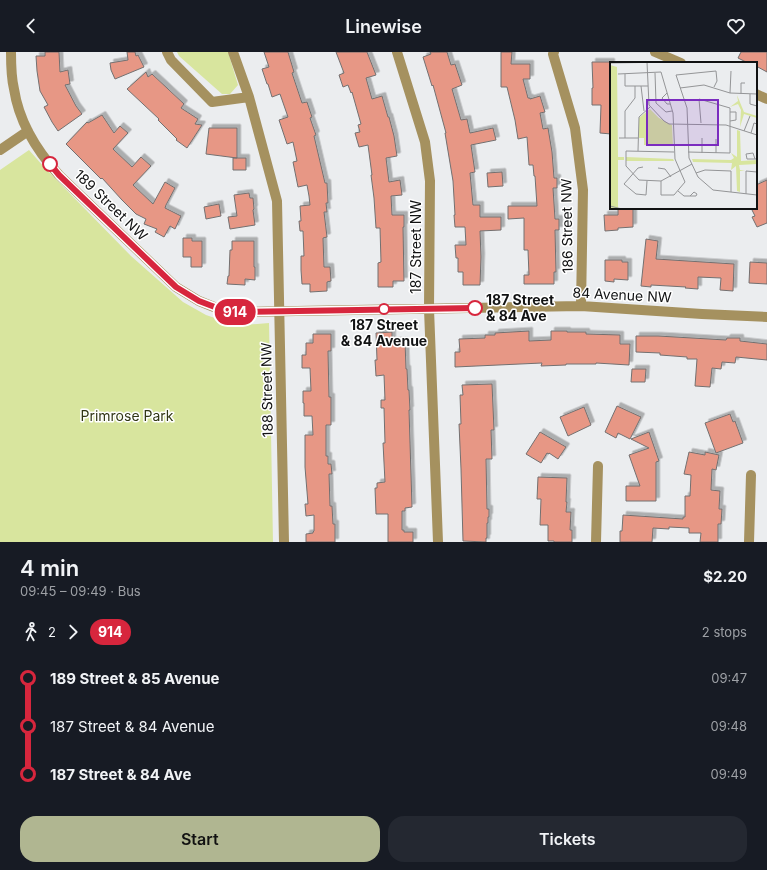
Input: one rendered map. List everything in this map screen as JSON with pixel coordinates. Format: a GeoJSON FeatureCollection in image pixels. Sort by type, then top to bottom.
{"type":"FeatureCollection","features":[{"type":"Feature","properties":{"kind":"street","name":"189 Street NW"},"geometry":{"type":"LineString","coordinates":[[11,52],[13,89],[19,110],[28,131],[42,154],[59,175],[176,287],[199,301],[220,309],[236,312]]}},
{"type":"Feature","properties":{"kind":"street"},"geometry":{"type":"LineString","coordinates":[[167,52],[171,60],[212,102],[249,97]]}},
{"type":"Feature","properties":{"kind":"street","name":"188 Street NW"},"geometry":{"type":"LineString","coordinates":[[233,52],[249,97],[277,202],[284,542]]}},
{"type":"Feature","properties":{"kind":"street","name":"187 Street NW"},"geometry":{"type":"LineString","coordinates":[[397,52],[425,142],[430,181],[429,308],[438,542]]}},
{"type":"Feature","properties":{"kind":"street"},"geometry":{"type":"LineString","coordinates":[[655,52],[679,62]]}},
{"type":"Feature","properties":{"kind":"street","name":"186 Street NW"},"geometry":{"type":"LineString","coordinates":[[553,53],[575,128],[583,190],[581,306]]}},
{"type":"Feature","properties":{"kind":"street"},"geometry":{"type":"LineString","coordinates":[[757,94],[767,99]]}},
{"type":"Feature","properties":{"kind":"street"},"geometry":{"type":"LineString","coordinates":[[0,150],[28,131]]}},
{"type":"Feature","properties":{"kind":"street","name":"84 Avenue NW"},"geometry":{"type":"LineString","coordinates":[[236,312],[581,306],[767,317]]}},
{"type":"Feature","properties":{"kind":"street"},"geometry":{"type":"LineString","coordinates":[[596,542],[598,466]]}},
{"type":"Feature","properties":{"kind":"street"},"geometry":{"type":"LineString","coordinates":[[749,542],[750,475]]}},
{"type":"Feature","properties":{"kind":"green space"},"geometry":{"type":"Polygon","coordinates":[[[177,52],[228,52],[238,85],[230,94],[222,94],[179,56],[177,52]]]}},
{"type":"Feature","properties":{"kind":"green space","name":"Primrose Park"},"geometry":{"type":"Polygon","coordinates":[[[29,150],[131,256],[183,302],[206,315],[224,321],[243,325],[269,323],[273,542],[0,542],[0,170],[29,150]]]}},
{"type":"Feature","properties":{"kind":"building"},"geometry":{"type":"Polygon","coordinates":[[[45,52],[59,52],[60,72],[68,70],[70,84],[65,85],[82,114],[58,131],[44,107],[48,105],[40,91],[36,56],[45,56],[45,52]]]}},
{"type":"Feature","properties":{"kind":"building"},"geometry":{"type":"Polygon","coordinates":[[[127,52],[135,52],[136,56],[138,55],[144,67],[115,79],[110,63],[128,60],[127,52]]]}},
{"type":"Feature","properties":{"kind":"building"},"geometry":{"type":"Polygon","coordinates":[[[264,52],[288,52],[294,72],[292,73],[302,103],[307,102],[312,117],[310,118],[316,135],[314,136],[325,183],[327,183],[328,203],[326,203],[327,212],[324,212],[327,237],[323,238],[324,267],[330,267],[331,281],[327,282],[327,291],[310,292],[310,284],[302,284],[301,256],[304,256],[303,231],[300,231],[299,221],[301,221],[300,206],[310,205],[309,196],[307,185],[298,187],[293,162],[297,161],[293,142],[287,144],[279,120],[288,117],[280,94],[272,97],[267,84],[262,69],[269,67],[264,52]]]}},
{"type":"Feature","properties":{"kind":"building"},"geometry":{"type":"Polygon","coordinates":[[[336,52],[367,52],[376,75],[366,78],[372,99],[382,96],[394,136],[397,156],[386,158],[389,182],[400,180],[402,195],[391,196],[392,215],[404,215],[404,281],[393,281],[393,287],[378,287],[378,263],[381,262],[380,228],[376,228],[368,145],[359,147],[355,133],[360,132],[358,125],[361,124],[352,92],[351,93],[348,85],[343,87],[339,75],[344,73],[336,52]]]}},
{"type":"Feature","properties":{"kind":"building"},"geometry":{"type":"Polygon","coordinates":[[[430,52],[447,52],[451,65],[455,64],[462,85],[452,89],[461,120],[467,119],[470,133],[493,128],[496,140],[471,145],[475,172],[470,173],[473,205],[480,205],[480,217],[501,217],[501,230],[480,231],[480,285],[463,285],[463,272],[458,272],[458,258],[456,258],[455,245],[466,245],[465,227],[455,227],[453,181],[446,133],[433,85],[432,86],[423,57],[431,54],[430,52]]]}},
{"type":"Feature","properties":{"kind":"building"},"geometry":{"type":"Polygon","coordinates":[[[501,52],[512,52],[511,64],[530,64],[530,79],[523,79],[528,98],[530,99],[540,96],[545,112],[540,113],[543,129],[548,128],[554,178],[557,178],[557,188],[553,188],[555,219],[559,219],[559,230],[555,230],[556,272],[554,272],[554,284],[524,284],[524,275],[529,275],[528,250],[524,250],[524,218],[508,219],[508,206],[537,206],[535,176],[533,165],[529,165],[527,137],[518,139],[507,87],[501,87],[501,52]]]}},
{"type":"Feature","properties":{"kind":"building"},"geometry":{"type":"Polygon","coordinates":[[[741,52],[767,52],[767,72],[757,67],[757,62],[746,62],[738,58],[741,52]]]}},
{"type":"Feature","properties":{"kind":"building"},"geometry":{"type":"Polygon","coordinates":[[[592,62],[610,62],[610,134],[600,133],[601,105],[592,105],[592,62]]]}},
{"type":"Feature","properties":{"kind":"building"},"geometry":{"type":"Polygon","coordinates":[[[146,72],[148,77],[152,74],[184,104],[181,108],[198,119],[195,124],[202,125],[187,148],[176,140],[177,139],[158,120],[159,119],[127,89],[146,72]]]}},
{"type":"Feature","properties":{"kind":"building"},"geometry":{"type":"Polygon","coordinates":[[[102,115],[114,133],[120,126],[128,133],[113,149],[132,167],[141,157],[151,166],[133,185],[153,204],[165,182],[175,188],[165,208],[181,216],[175,229],[170,226],[164,237],[155,232],[157,229],[144,224],[146,219],[136,214],[102,178],[101,179],[66,144],[87,122],[88,123],[102,115]]]}},
{"type":"Feature","properties":{"kind":"building"},"geometry":{"type":"Polygon","coordinates":[[[209,128],[237,128],[237,158],[206,154],[209,128]]]}},
{"type":"Feature","properties":{"kind":"building"},"geometry":{"type":"Polygon","coordinates":[[[233,158],[246,158],[246,170],[233,170],[233,158]]]}},
{"type":"Feature","properties":{"kind":"building"},"geometry":{"type":"Polygon","coordinates":[[[502,172],[503,186],[488,187],[487,173],[502,172]]]}},
{"type":"Feature","properties":{"kind":"building"},"geometry":{"type":"Polygon","coordinates":[[[767,180],[767,223],[757,227],[752,217],[755,216],[752,209],[757,209],[757,185],[767,180]]]}},
{"type":"Feature","properties":{"kind":"building"},"geometry":{"type":"Polygon","coordinates":[[[249,193],[250,198],[253,198],[255,225],[230,229],[228,217],[237,216],[234,195],[249,193]]]}},
{"type":"Feature","properties":{"kind":"building"},"geometry":{"type":"Polygon","coordinates":[[[219,204],[221,216],[206,219],[204,207],[219,204]]]}},
{"type":"Feature","properties":{"kind":"building"},"geometry":{"type":"Polygon","coordinates":[[[618,209],[633,209],[633,227],[605,231],[604,215],[618,215],[618,209]]]}},
{"type":"Feature","properties":{"kind":"building"},"geometry":{"type":"Polygon","coordinates":[[[183,238],[192,238],[192,241],[202,241],[202,267],[191,267],[191,257],[183,257],[183,238]]]}},
{"type":"Feature","properties":{"kind":"building"},"geometry":{"type":"Polygon","coordinates":[[[646,239],[658,241],[656,259],[734,264],[733,291],[720,290],[721,278],[698,277],[698,289],[651,285],[651,287],[641,286],[646,239]]]}},
{"type":"Feature","properties":{"kind":"building"},"geometry":{"type":"Polygon","coordinates":[[[232,241],[254,241],[255,280],[245,279],[245,285],[227,284],[232,241]]]}},
{"type":"Feature","properties":{"kind":"building"},"geometry":{"type":"Polygon","coordinates":[[[605,260],[622,260],[622,262],[628,262],[628,280],[614,279],[614,282],[605,281],[605,260]]]}},
{"type":"Feature","properties":{"kind":"building"},"geometry":{"type":"Polygon","coordinates":[[[750,262],[767,263],[767,284],[749,283],[750,262]]]}},
{"type":"Feature","properties":{"kind":"building"},"geometry":{"type":"Polygon","coordinates":[[[529,331],[529,341],[551,340],[551,331],[620,335],[620,344],[630,344],[629,365],[596,363],[541,366],[542,363],[455,367],[455,352],[460,352],[459,339],[485,338],[485,335],[495,335],[495,333],[529,331]]]}},
{"type":"Feature","properties":{"kind":"building"},"geometry":{"type":"Polygon","coordinates":[[[392,332],[392,341],[405,341],[410,410],[412,507],[405,508],[405,511],[402,511],[402,530],[404,530],[404,532],[413,532],[413,542],[388,542],[388,514],[376,514],[375,488],[377,488],[377,483],[385,482],[383,443],[385,443],[384,408],[381,408],[381,400],[385,400],[384,375],[376,376],[376,333],[392,332]]]}},
{"type":"Feature","properties":{"kind":"building"},"geometry":{"type":"Polygon","coordinates":[[[313,334],[331,334],[331,351],[328,351],[331,425],[326,425],[326,456],[328,456],[328,464],[331,464],[332,474],[329,474],[330,506],[332,506],[333,524],[335,524],[335,542],[306,542],[306,534],[313,533],[314,531],[314,515],[306,516],[305,504],[308,504],[305,467],[305,435],[313,435],[312,416],[304,416],[303,391],[311,391],[310,368],[302,368],[302,355],[306,355],[306,343],[313,343],[313,334]]]}},
{"type":"Feature","properties":{"kind":"building"},"geometry":{"type":"Polygon","coordinates":[[[636,336],[726,340],[727,338],[740,338],[740,341],[767,344],[767,360],[736,357],[735,363],[722,362],[721,369],[712,368],[710,387],[695,386],[697,359],[660,355],[660,353],[636,352],[636,336]]]}},
{"type":"Feature","properties":{"kind":"building"},"geometry":{"type":"Polygon","coordinates":[[[632,369],[646,369],[645,382],[631,382],[632,369]]]}},
{"type":"Feature","properties":{"kind":"building"},"geometry":{"type":"Polygon","coordinates":[[[492,384],[494,430],[491,430],[492,459],[486,459],[487,509],[489,509],[487,538],[486,542],[463,541],[459,424],[461,424],[460,395],[463,395],[462,385],[492,384]]]}},
{"type":"Feature","properties":{"kind":"building"},"geometry":{"type":"Polygon","coordinates":[[[617,406],[641,417],[630,439],[618,433],[616,438],[605,432],[617,406]]]}},
{"type":"Feature","properties":{"kind":"building"},"geometry":{"type":"Polygon","coordinates":[[[584,407],[591,425],[568,436],[560,417],[584,407]]]}},
{"type":"Feature","properties":{"kind":"building"},"geometry":{"type":"Polygon","coordinates":[[[730,414],[733,422],[735,421],[743,443],[716,453],[705,423],[730,414]]]}},
{"type":"Feature","properties":{"kind":"building"},"geometry":{"type":"Polygon","coordinates":[[[540,432],[566,447],[558,459],[547,453],[541,463],[526,454],[540,432]]]}},
{"type":"Feature","properties":{"kind":"building"},"geometry":{"type":"Polygon","coordinates":[[[649,432],[659,461],[656,462],[656,501],[626,501],[626,486],[640,486],[629,455],[649,448],[631,439],[649,432]]]}},
{"type":"Feature","properties":{"kind":"building"},"geometry":{"type":"Polygon","coordinates":[[[689,452],[705,455],[705,452],[719,455],[716,470],[712,469],[711,490],[720,491],[719,509],[722,509],[721,524],[718,524],[718,542],[700,542],[701,533],[689,533],[689,528],[669,527],[669,529],[653,528],[652,542],[620,542],[620,531],[622,531],[623,515],[683,519],[683,517],[685,517],[685,496],[690,496],[691,475],[684,474],[689,452]]]}},
{"type":"Feature","properties":{"kind":"building"},"geometry":{"type":"Polygon","coordinates":[[[538,477],[567,478],[566,512],[571,512],[570,530],[572,530],[572,542],[548,541],[548,525],[540,525],[541,499],[537,499],[538,477]]]}},
{"type":"Feature","properties":{"kind":"bus line","name":"914"},"geometry":{"type":"LineString","coordinates":[[50,164],[59,175],[176,287],[199,301],[220,309],[236,312],[475,308]]}},
{"type":"Feature","properties":{"kind":"place","name":"187 Street & 84 Ave"},"geometry":{"type":"Point","coordinates":[475,308]}},
{"type":"Feature","properties":{"kind":"place","name":"187 Street & 84 Avenue"},"geometry":{"type":"Point","coordinates":[384,309]}}]}
